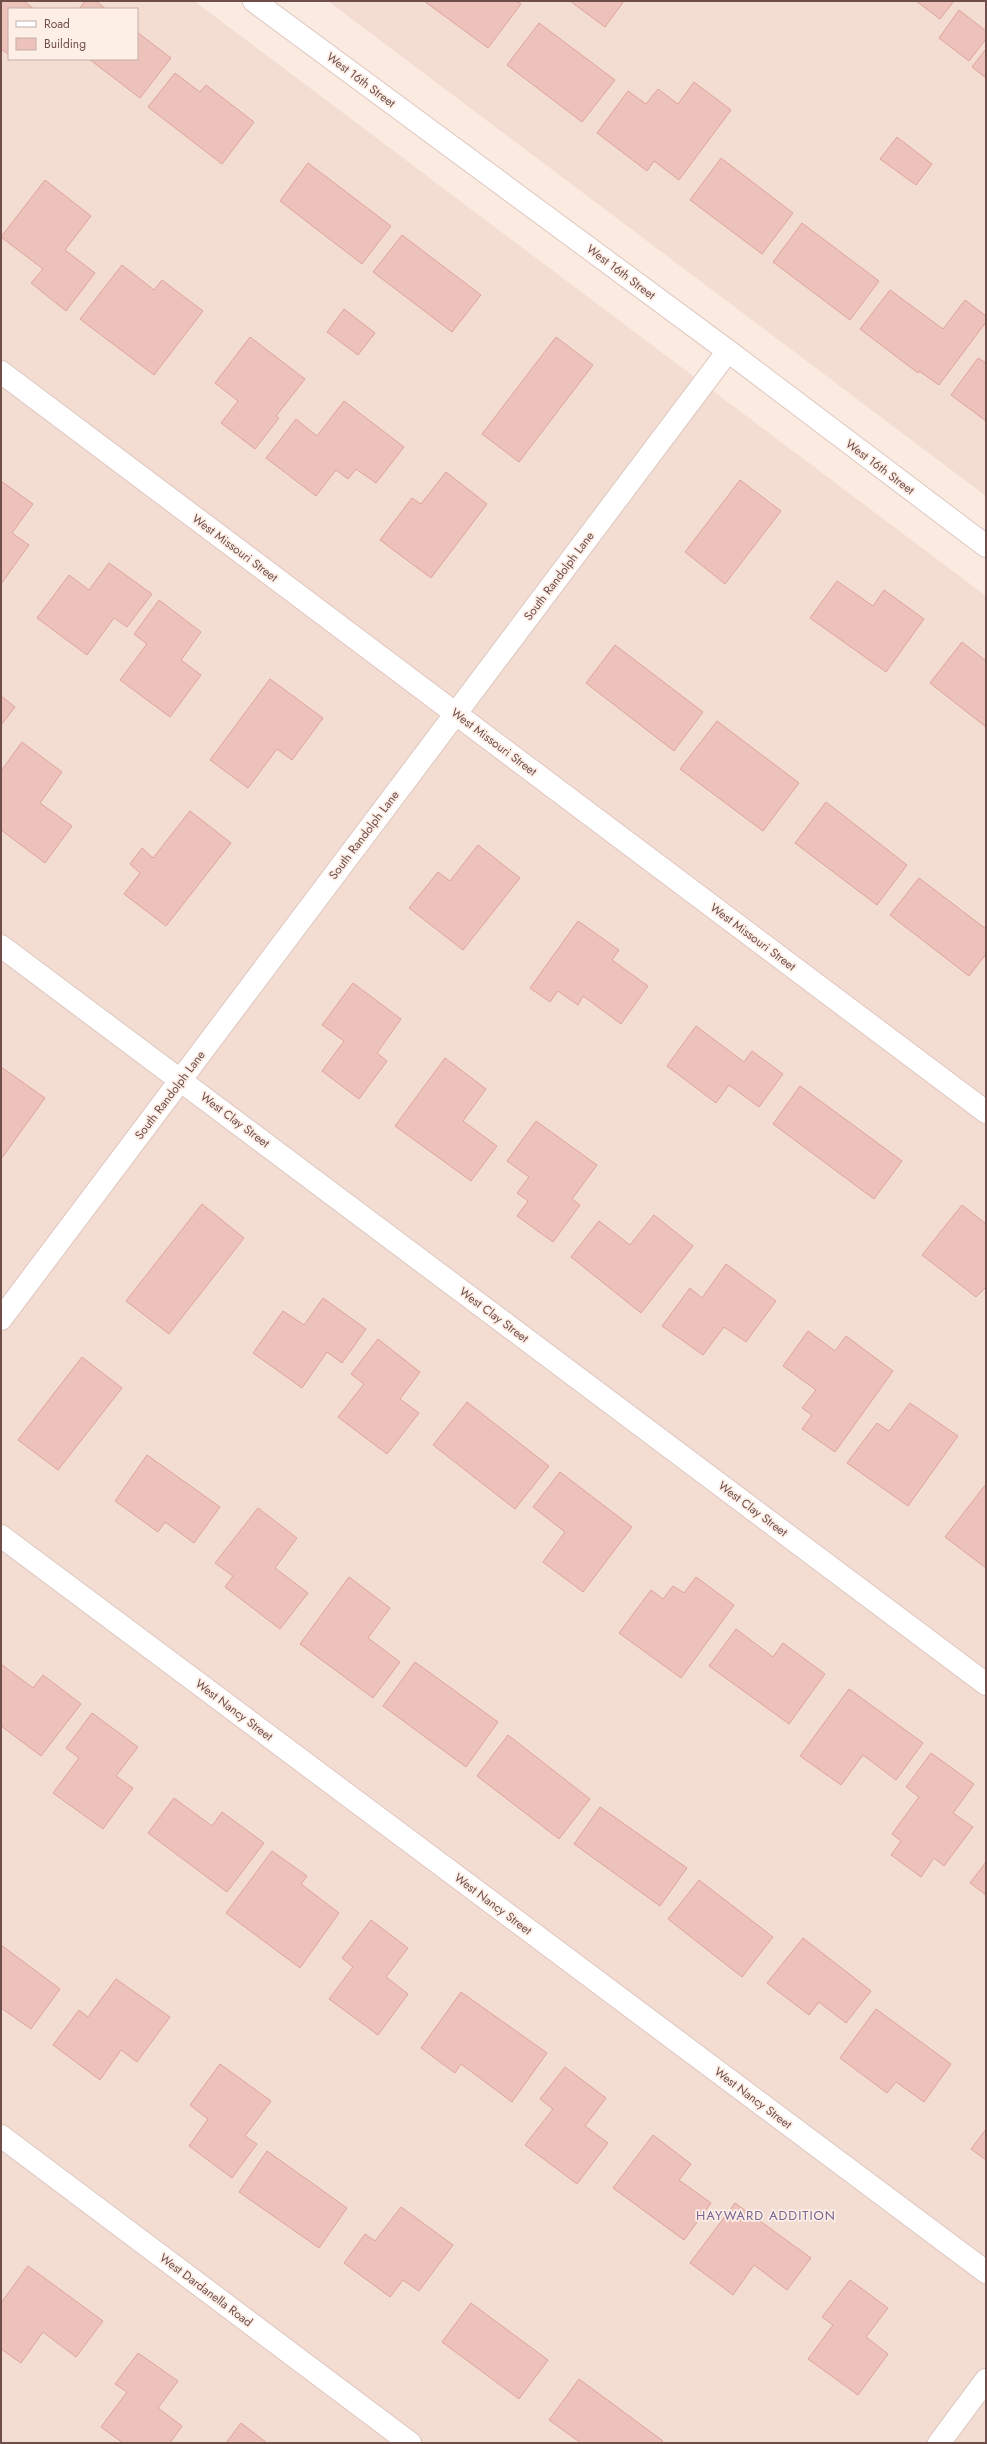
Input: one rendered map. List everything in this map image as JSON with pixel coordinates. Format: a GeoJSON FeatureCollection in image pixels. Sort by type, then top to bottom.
{"type":"FeatureCollection","features":[{"type":"Feature","properties":{"kind":"street","name":"West 16th Street"},"geometry":{"type":"LineString","coordinates":[[254,1],[728,351],[986,546]]}},
{"type":"Feature","properties":{"kind":"street","name":"South Randolph Lane"},"geometry":{"type":"LineString","coordinates":[[1,1319],[728,351]]}},
{"type":"Feature","properties":{"kind":"street","name":"West Missouri Street"},"geometry":{"type":"LineString","coordinates":[[1,372],[986,1112]]}},
{"type":"Feature","properties":{"kind":"street","name":"West Clay Street"},"geometry":{"type":"LineString","coordinates":[[1,946],[986,1684]]}},
{"type":"Feature","properties":{"kind":"street","name":"West Nancy Street"},"geometry":{"type":"LineString","coordinates":[[1,1536],[986,2272]]}},
{"type":"Feature","properties":{"kind":"street","name":"West Dardanella Road"},"geometry":{"type":"LineString","coordinates":[[1,2136],[410,2443]]}},
{"type":"Feature","properties":{"kind":"street"},"geometry":{"type":"LineString","coordinates":[[939,2443],[986,2380]]}},
{"type":"Feature","properties":{"kind":"shaded area"},"geometry":{"type":"Polygon","coordinates":[[[1,1],[194,1],[986,596],[986,2443],[1,2443],[1,1]]]}},
{"type":"Feature","properties":{"kind":"shaded area"},"geometry":{"type":"Polygon","coordinates":[[[328,1],[986,1],[986,496],[328,1]]]}},
{"type":"Feature","properties":{"kind":"building"},"geometry":{"type":"Polygon","coordinates":[[[1,1],[24,1],[33,8],[8,8],[8,54],[1,49],[1,1]]]}},
{"type":"Feature","properties":{"kind":"building"},"geometry":{"type":"Polygon","coordinates":[[[85,1],[96,1],[105,8],[80,8],[85,1]]]}},
{"type":"Feature","properties":{"kind":"building"},"geometry":{"type":"Polygon","coordinates":[[[424,1],[516,1],[521,4],[488,48],[424,1]]]}},
{"type":"Feature","properties":{"kind":"building"},"geometry":{"type":"Polygon","coordinates":[[[570,1],[624,1],[605,27],[570,1]]]}},
{"type":"Feature","properties":{"kind":"building"},"geometry":{"type":"Polygon","coordinates":[[[916,1],[954,1],[940,19],[916,1]]]}},
{"type":"Feature","properties":{"kind":"building"},"geometry":{"type":"Polygon","coordinates":[[[959,10],[986,31],[986,39],[969,61],[939,38],[959,10]]]}},
{"type":"Feature","properties":{"kind":"building"},"geometry":{"type":"Polygon","coordinates":[[[539,23],[615,80],[582,122],[507,65],[539,23]]]}},
{"type":"Feature","properties":{"kind":"building"},"geometry":{"type":"Polygon","coordinates":[[[138,33],[171,58],[140,98],[90,60],[138,60],[138,33]]]}},
{"type":"Feature","properties":{"kind":"building"},"geometry":{"type":"Polygon","coordinates":[[[986,49],[986,78],[972,67],[986,49]]]}},
{"type":"Feature","properties":{"kind":"building"},"geometry":{"type":"Polygon","coordinates":[[[175,73],[200,92],[206,85],[254,122],[222,164],[148,107],[175,73]]]}},
{"type":"Feature","properties":{"kind":"building"},"geometry":{"type":"Polygon","coordinates":[[[694,82],[731,110],[679,180],[654,161],[647,171],[597,133],[628,91],[646,104],[658,89],[678,104],[694,82]]]}},
{"type":"Feature","properties":{"kind":"building"},"geometry":{"type":"Polygon","coordinates":[[[897,137],[932,164],[916,185],[880,159],[897,137]]]}},
{"type":"Feature","properties":{"kind":"building"},"geometry":{"type":"Polygon","coordinates":[[[721,158],[793,213],[762,254],[690,200],[721,158]]]}},
{"type":"Feature","properties":{"kind":"building"},"geometry":{"type":"Polygon","coordinates":[[[308,163],[391,226],[362,264],[280,201],[308,163]]]}},
{"type":"Feature","properties":{"kind":"building"},"geometry":{"type":"Polygon","coordinates":[[[45,180],[91,216],[65,250],[95,273],[66,311],[31,283],[43,269],[1,237],[45,180]]]}},
{"type":"Feature","properties":{"kind":"building"},"geometry":{"type":"Polygon","coordinates":[[[802,223],[879,281],[850,320],[773,262],[802,223]]]}},
{"type":"Feature","properties":{"kind":"building"},"geometry":{"type":"Polygon","coordinates":[[[402,235],[481,295],[452,332],[373,272],[402,235]]]}},
{"type":"Feature","properties":{"kind":"building"},"geometry":{"type":"Polygon","coordinates":[[[122,265],[154,290],[162,280],[203,311],[154,375],[80,319],[122,265]]]}},
{"type":"Feature","properties":{"kind":"building"},"geometry":{"type":"Polygon","coordinates":[[[890,290],[943,329],[965,300],[986,316],[986,322],[939,385],[919,371],[918,373],[860,329],[890,290]]]}},
{"type":"Feature","properties":{"kind":"building"},"geometry":{"type":"Polygon","coordinates":[[[344,309],[375,333],[358,355],[327,332],[344,309]]]}},
{"type":"Feature","properties":{"kind":"building"},"geometry":{"type":"Polygon","coordinates":[[[250,337],[305,379],[276,416],[279,418],[255,449],[221,423],[238,401],[215,383],[250,337]]]}},
{"type":"Feature","properties":{"kind":"building"},"geometry":{"type":"Polygon","coordinates":[[[556,337],[593,365],[519,462],[482,434],[556,337]]]}},
{"type":"Feature","properties":{"kind":"building"},"geometry":{"type":"Polygon","coordinates":[[[978,358],[986,363],[986,421],[951,395],[978,358]]]}},
{"type":"Feature","properties":{"kind":"building"},"geometry":{"type":"Polygon","coordinates":[[[344,401],[404,447],[376,483],[356,469],[348,479],[336,470],[316,496],[266,458],[296,419],[317,436],[344,401]]]}},
{"type":"Feature","properties":{"kind":"building"},"geometry":{"type":"Polygon","coordinates":[[[446,472],[487,504],[431,578],[380,540],[412,498],[421,504],[446,472]]]}},
{"type":"Feature","properties":{"kind":"building"},"geometry":{"type":"Polygon","coordinates":[[[740,480],[781,511],[725,584],[685,552],[740,480]]]}},
{"type":"Feature","properties":{"kind":"building"},"geometry":{"type":"Polygon","coordinates":[[[1,481],[33,504],[12,533],[29,545],[1,584],[1,481]]]}},
{"type":"Feature","properties":{"kind":"building"},"geometry":{"type":"Polygon","coordinates":[[[109,563],[152,594],[127,627],[114,618],[87,655],[37,618],[69,575],[89,590],[109,563]]]}},
{"type":"Feature","properties":{"kind":"building"},"geometry":{"type":"Polygon","coordinates":[[[837,581],[873,606],[884,590],[924,619],[886,672],[810,618],[837,581]]]}},
{"type":"Feature","properties":{"kind":"building"},"geometry":{"type":"Polygon","coordinates":[[[159,600],[201,632],[181,660],[201,675],[170,717],[120,680],[147,644],[134,634],[159,600]]]}},
{"type":"Feature","properties":{"kind":"building"},"geometry":{"type":"Polygon","coordinates":[[[962,642],[986,661],[986,727],[930,683],[962,642]]]}},
{"type":"Feature","properties":{"kind":"building"},"geometry":{"type":"Polygon","coordinates":[[[615,645],[703,712],[674,751],[586,683],[615,645]]]}},
{"type":"Feature","properties":{"kind":"building"},"geometry":{"type":"Polygon","coordinates":[[[270,679],[323,718],[292,760],[277,749],[248,788],[210,760],[270,679]]]}},
{"type":"Feature","properties":{"kind":"building"},"geometry":{"type":"Polygon","coordinates":[[[1,696],[15,707],[1,725],[1,696]]]}},
{"type":"Feature","properties":{"kind":"building"},"geometry":{"type":"Polygon","coordinates":[[[717,721],[799,783],[763,831],[680,769],[717,721]]]}},
{"type":"Feature","properties":{"kind":"building"},"geometry":{"type":"Polygon","coordinates":[[[22,742],[62,772],[40,803],[72,826],[45,863],[1,830],[1,771],[22,742]]]}},
{"type":"Feature","properties":{"kind":"building"},"geometry":{"type":"Polygon","coordinates":[[[826,802],[907,865],[877,905],[795,843],[826,802]]]}},
{"type":"Feature","properties":{"kind":"building"},"geometry":{"type":"Polygon","coordinates":[[[190,811],[231,843],[166,926],[124,894],[140,873],[130,864],[142,848],[153,858],[190,811]]]}},
{"type":"Feature","properties":{"kind":"building"},"geometry":{"type":"Polygon","coordinates":[[[478,845],[520,878],[463,950],[409,908],[438,872],[450,881],[478,845]]]}},
{"type":"Feature","properties":{"kind":"building"},"geometry":{"type":"Polygon","coordinates":[[[919,878],[986,929],[986,954],[969,976],[890,915],[919,878]]]}},
{"type":"Feature","properties":{"kind":"building"},"geometry":{"type":"Polygon","coordinates":[[[578,921],[619,950],[612,960],[648,986],[621,1024],[583,996],[578,1005],[558,991],[550,1002],[530,988],[578,921]]]}},
{"type":"Feature","properties":{"kind":"building"},"geometry":{"type":"Polygon","coordinates":[[[353,983],[401,1019],[377,1053],[387,1061],[359,1099],[322,1071],[344,1041],[322,1025],[353,983]]]}},
{"type":"Feature","properties":{"kind":"building"},"geometry":{"type":"Polygon","coordinates":[[[696,1026],[744,1062],[752,1051],[783,1074],[759,1107],[729,1085],[716,1103],[667,1066],[696,1026]]]}},
{"type":"Feature","properties":{"kind":"building"},"geometry":{"type":"Polygon","coordinates":[[[445,1058],[486,1089],[463,1121],[497,1146],[471,1181],[395,1126],[445,1058]]]}},
{"type":"Feature","properties":{"kind":"building"},"geometry":{"type":"Polygon","coordinates":[[[1,1067],[45,1098],[1,1159],[1,1067]]]}},
{"type":"Feature","properties":{"kind":"building"},"geometry":{"type":"Polygon","coordinates":[[[800,1086],[902,1161],[874,1199],[773,1124],[800,1086]]]}},
{"type":"Feature","properties":{"kind":"building"},"geometry":{"type":"Polygon","coordinates":[[[536,1121],[597,1165],[572,1199],[580,1205],[553,1242],[517,1216],[528,1201],[517,1193],[529,1177],[507,1161],[536,1121]]]}},
{"type":"Feature","properties":{"kind":"building"},"geometry":{"type":"Polygon","coordinates":[[[202,1204],[244,1238],[169,1334],[126,1301],[202,1204]]]}},
{"type":"Feature","properties":{"kind":"building"},"geometry":{"type":"Polygon","coordinates":[[[962,1205],[986,1224],[986,1287],[976,1297],[922,1255],[962,1205]]]}},
{"type":"Feature","properties":{"kind":"building"},"geometry":{"type":"Polygon","coordinates":[[[654,1215],[693,1246],[641,1313],[571,1257],[599,1221],[630,1245],[654,1215]]]}},
{"type":"Feature","properties":{"kind":"building"},"geometry":{"type":"Polygon","coordinates":[[[726,1264],[776,1301],[746,1342],[724,1327],[703,1355],[662,1326],[690,1288],[702,1298],[726,1264]]]}},
{"type":"Feature","properties":{"kind":"building"},"geometry":{"type":"Polygon","coordinates":[[[323,1298],[366,1329],[342,1363],[327,1352],[302,1388],[253,1353],[283,1311],[304,1325],[323,1298]]]}},
{"type":"Feature","properties":{"kind":"building"},"geometry":{"type":"Polygon","coordinates":[[[808,1331],[835,1351],[846,1336],[893,1371],[835,1452],[802,1429],[812,1415],[802,1408],[816,1390],[783,1366],[808,1331]]]}},
{"type":"Feature","properties":{"kind":"building"},"geometry":{"type":"Polygon","coordinates":[[[378,1339],[420,1372],[400,1399],[419,1413],[387,1454],[338,1417],[364,1384],[351,1374],[378,1339]]]}},
{"type":"Feature","properties":{"kind":"building"},"geometry":{"type":"Polygon","coordinates":[[[82,1357],[122,1388],[58,1470],[18,1440],[82,1357]]]}},
{"type":"Feature","properties":{"kind":"building"},"geometry":{"type":"Polygon","coordinates":[[[467,1402],[549,1466],[515,1509],[433,1445],[467,1402]]]}},
{"type":"Feature","properties":{"kind":"building"},"geometry":{"type":"Polygon","coordinates":[[[910,1403],[958,1436],[908,1506],[847,1463],[877,1423],[889,1431],[910,1403]]]}},
{"type":"Feature","properties":{"kind":"building"},"geometry":{"type":"Polygon","coordinates":[[[147,1455],[220,1507],[194,1543],[165,1522],[158,1532],[115,1501],[147,1455]]]}},
{"type":"Feature","properties":{"kind":"building"},"geometry":{"type":"Polygon","coordinates":[[[560,1472],[632,1527],[583,1592],[543,1562],[565,1532],[533,1507],[560,1472]]]}},
{"type":"Feature","properties":{"kind":"building"},"geometry":{"type":"Polygon","coordinates":[[[986,1484],[986,1568],[945,1537],[986,1484]]]}},
{"type":"Feature","properties":{"kind":"building"},"geometry":{"type":"Polygon","coordinates":[[[258,1508],[297,1538],[275,1568],[308,1593],[280,1629],[225,1587],[233,1576],[215,1563],[258,1508]]]}},
{"type":"Feature","properties":{"kind":"building"},"geometry":{"type":"Polygon","coordinates":[[[349,1577],[390,1608],[368,1638],[400,1662],[373,1698],[300,1644],[349,1577]]]}},
{"type":"Feature","properties":{"kind":"building"},"geometry":{"type":"Polygon","coordinates":[[[696,1577],[734,1605],[681,1678],[619,1633],[651,1590],[663,1599],[673,1586],[684,1593],[696,1577]]]}},
{"type":"Feature","properties":{"kind":"building"},"geometry":{"type":"Polygon","coordinates":[[[736,1629],[773,1657],[783,1643],[825,1674],[789,1724],[709,1666],[736,1629]]]}},
{"type":"Feature","properties":{"kind":"building"},"geometry":{"type":"Polygon","coordinates":[[[415,1662],[498,1722],[466,1767],[383,1706],[415,1662]]]}},
{"type":"Feature","properties":{"kind":"building"},"geometry":{"type":"Polygon","coordinates":[[[1,1664],[33,1688],[43,1675],[81,1704],[41,1756],[1,1726],[1,1664]]]}},
{"type":"Feature","properties":{"kind":"building"},"geometry":{"type":"Polygon","coordinates":[[[849,1689],[923,1743],[896,1780],[863,1755],[841,1785],[800,1756],[849,1689]]]}},
{"type":"Feature","properties":{"kind":"building"},"geometry":{"type":"Polygon","coordinates":[[[92,1713],[138,1747],[116,1776],[133,1788],[103,1829],[53,1793],[79,1758],[66,1748],[92,1713]]]}},
{"type":"Feature","properties":{"kind":"building"},"geometry":{"type":"Polygon","coordinates":[[[508,1735],[590,1799],[559,1839],[477,1776],[508,1735]]]}},
{"type":"Feature","properties":{"kind":"building"},"geometry":{"type":"Polygon","coordinates":[[[931,1753],[974,1784],[953,1813],[973,1827],[944,1866],[934,1858],[921,1877],[891,1855],[901,1841],[892,1834],[919,1797],[906,1787],[931,1753]]]}},
{"type":"Feature","properties":{"kind":"building"},"geometry":{"type":"Polygon","coordinates":[[[174,1798],[212,1826],[222,1812],[264,1843],[227,1892],[148,1833],[174,1798]]]}},
{"type":"Feature","properties":{"kind":"building"},"geometry":{"type":"Polygon","coordinates":[[[600,1807],[687,1868],[660,1906],[574,1844],[600,1807]]]}},
{"type":"Feature","properties":{"kind":"building"},"geometry":{"type":"Polygon","coordinates":[[[272,1851],[307,1876],[301,1884],[339,1913],[300,1968],[226,1913],[272,1851]]]}},
{"type":"Feature","properties":{"kind":"building"},"geometry":{"type":"Polygon","coordinates":[[[986,1862],[986,1895],[970,1883],[986,1862]]]}},
{"type":"Feature","properties":{"kind":"building"},"geometry":{"type":"Polygon","coordinates":[[[699,1880],[773,1937],[742,1977],[668,1919],[699,1880]]]}},
{"type":"Feature","properties":{"kind":"building"},"geometry":{"type":"Polygon","coordinates":[[[371,1920],[408,1948],[386,1977],[408,1994],[378,2035],[329,1999],[353,1967],[342,1958],[371,1920]]]}},
{"type":"Feature","properties":{"kind":"building"},"geometry":{"type":"Polygon","coordinates":[[[803,1938],[871,1991],[846,2023],[819,2002],[809,2015],[767,1983],[803,1938]]]}},
{"type":"Feature","properties":{"kind":"building"},"geometry":{"type":"Polygon","coordinates":[[[1,1945],[60,1989],[31,2029],[1,2008],[1,1945]]]}},
{"type":"Feature","properties":{"kind":"building"},"geometry":{"type":"Polygon","coordinates":[[[116,1979],[170,2017],[137,2062],[121,2050],[100,2080],[53,2045],[79,2010],[88,2017],[116,1979]]]}},
{"type":"Feature","properties":{"kind":"building"},"geometry":{"type":"Polygon","coordinates":[[[461,1992],[547,2053],[512,2102],[461,2064],[455,2073],[421,2048],[461,1992]]]}},
{"type":"Feature","properties":{"kind":"building"},"geometry":{"type":"Polygon","coordinates":[[[876,2009],[951,2064],[924,2102],[896,2082],[887,2093],[840,2058],[876,2009]]]}},
{"type":"Feature","properties":{"kind":"building"},"geometry":{"type":"Polygon","coordinates":[[[220,2064],[271,2101],[245,2136],[257,2144],[232,2178],[189,2146],[208,2119],[190,2105],[220,2064]]]}},
{"type":"Feature","properties":{"kind":"building"},"geometry":{"type":"Polygon","coordinates":[[[565,2067],[606,2098],[585,2126],[608,2143],[577,2184],[525,2145],[553,2109],[540,2099],[565,2067]]]}},
{"type":"Feature","properties":{"kind":"building"},"geometry":{"type":"Polygon","coordinates":[[[986,2129],[986,2160],[971,2149],[986,2129]]]}},
{"type":"Feature","properties":{"kind":"building"},"geometry":{"type":"Polygon","coordinates":[[[653,2135],[691,2164],[679,2180],[711,2203],[684,2240],[613,2188],[653,2135]]]}},
{"type":"Feature","properties":{"kind":"building"},"geometry":{"type":"Polygon","coordinates":[[[267,2151],[347,2208],[319,2248],[239,2192],[267,2151]]]}},
{"type":"Feature","properties":{"kind":"building"},"geometry":{"type":"Polygon","coordinates":[[[735,2203],[811,2258],[787,2290],[754,2265],[733,2295],[690,2263],[735,2203]]]}},
{"type":"Feature","properties":{"kind":"building"},"geometry":{"type":"Polygon","coordinates":[[[401,2207],[453,2245],[419,2291],[403,2280],[390,2297],[344,2263],[365,2234],[375,2241],[401,2207]]]}},
{"type":"Feature","properties":{"kind":"building"},"geometry":{"type":"Polygon","coordinates":[[[28,2266],[103,2321],[76,2357],[43,2332],[21,2363],[1,2349],[1,2303],[28,2266]]]}},
{"type":"Feature","properties":{"kind":"building"},"geometry":{"type":"Polygon","coordinates":[[[850,2280],[888,2308],[866,2337],[888,2354],[858,2395],[808,2359],[833,2325],[822,2317],[850,2280]]]}},
{"type":"Feature","properties":{"kind":"building"},"geometry":{"type":"Polygon","coordinates":[[[471,2303],[548,2360],[519,2399],[442,2342],[471,2303]]]}},
{"type":"Feature","properties":{"kind":"building"},"geometry":{"type":"Polygon","coordinates":[[[138,2353],[178,2381],[158,2408],[182,2426],[170,2443],[123,2443],[101,2427],[127,2392],[115,2384],[138,2353]]]}},
{"type":"Feature","properties":{"kind":"building"},"geometry":{"type":"Polygon","coordinates":[[[579,2379],[663,2441],[661,2443],[581,2443],[549,2420],[579,2379]]]}},
{"type":"Feature","properties":{"kind":"building"},"geometry":{"type":"Polygon","coordinates":[[[241,2423],[267,2443],[226,2443],[241,2423]]]}},
{"type":"Feature","properties":{"kind":"district","name":"HAYWARD ADDITION"},"geometry":{"type":"Point","coordinates":[766,2215]}}]}
